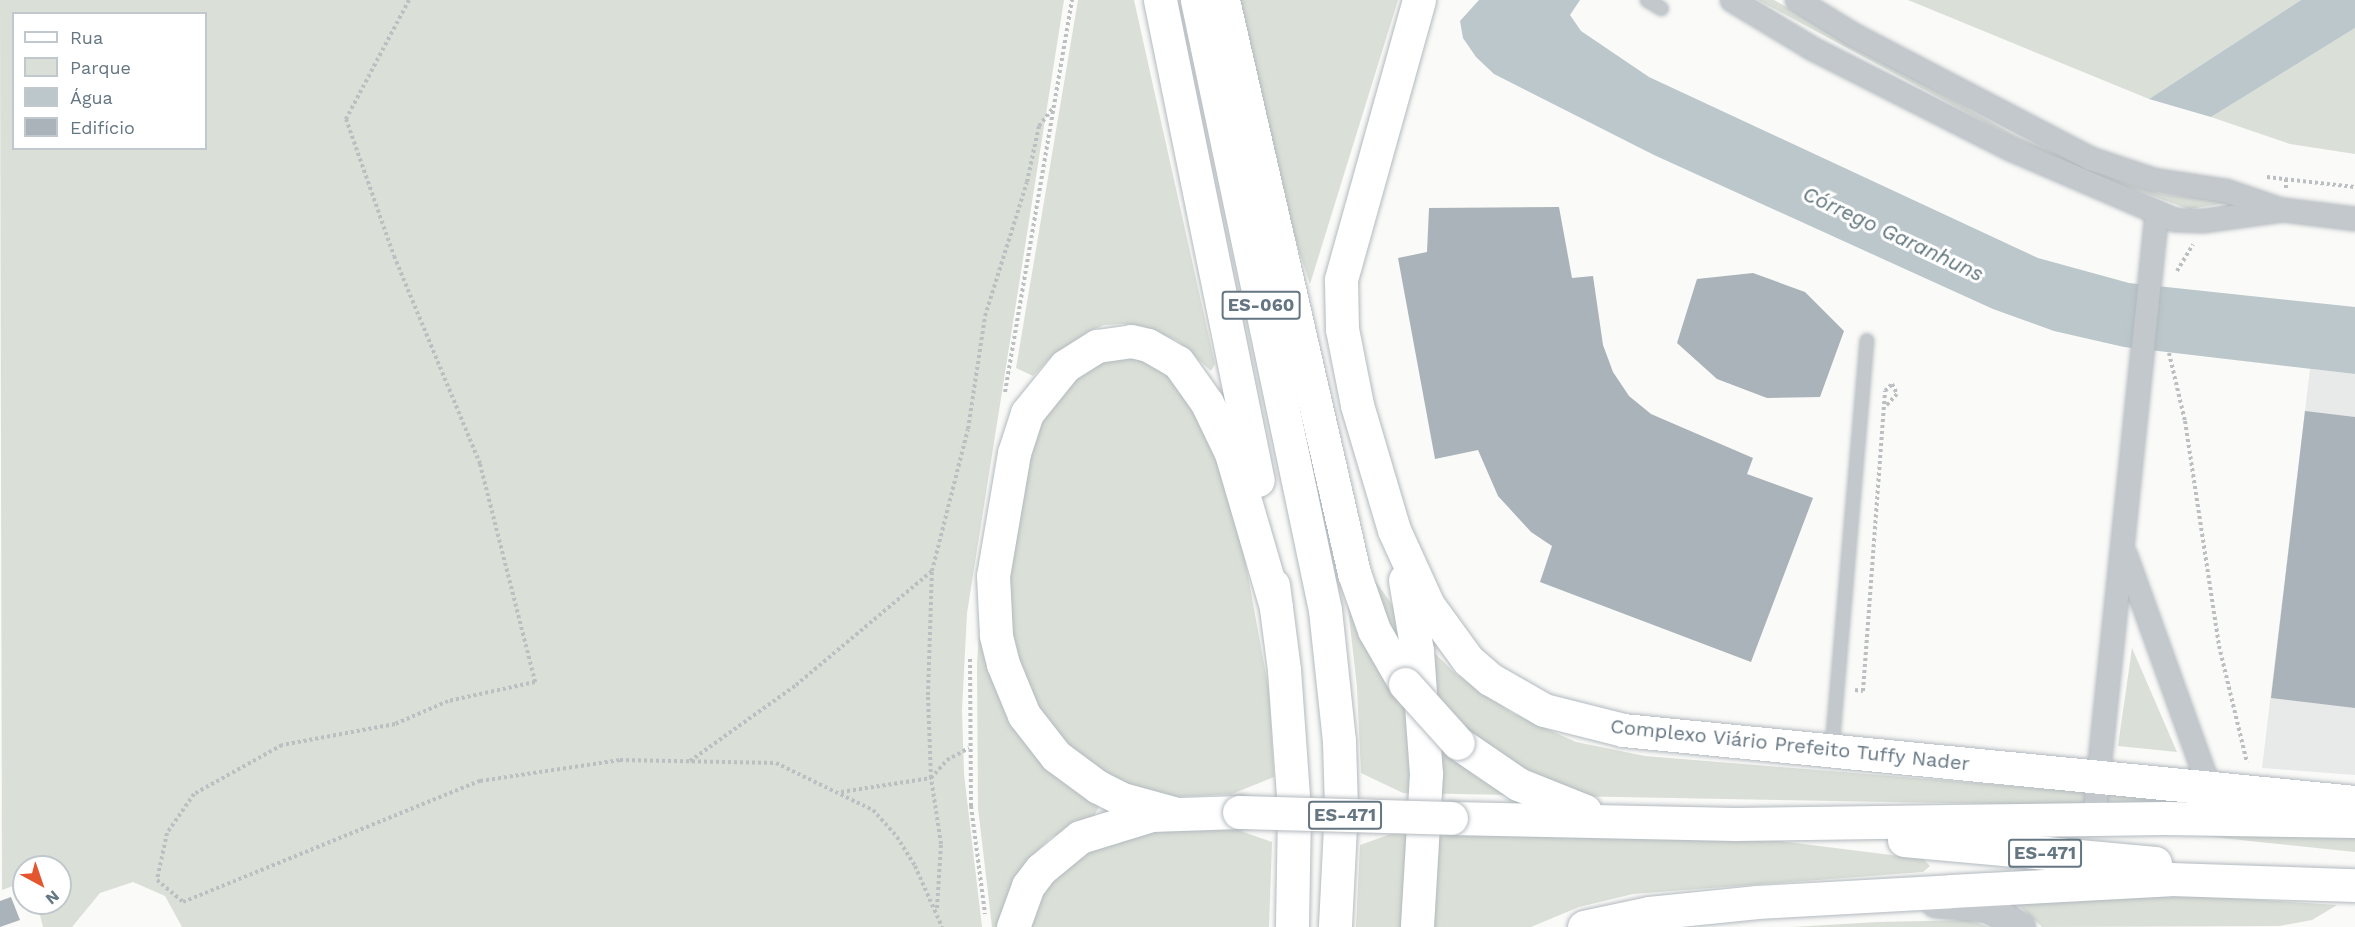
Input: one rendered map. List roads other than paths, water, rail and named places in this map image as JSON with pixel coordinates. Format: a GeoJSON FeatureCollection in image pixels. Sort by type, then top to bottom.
{"type":"FeatureCollection","features":[{"type":"Feature","properties":{"kind":"main road","name":"ES-060"},"geometry":{"type":"LineString","coordinates":[[1160,0],[1256,473],[1276,607],[1294,811],[1292,927]]}},
{"type":"Feature","properties":{"kind":"main road","name":"ES-060"},"geometry":{"type":"LineString","coordinates":[[1197,0],[1325,610],[1339,741],[1341,807],[1335,927]]}},
{"type":"Feature","properties":{"kind":"main road"},"geometry":{"type":"LineString","coordinates":[[1223,0],[1354,573],[1374,630],[1405,684],[1458,743],[1492,768],[1546,798],[1574,808],[1634,822]]}},
{"type":"Feature","properties":{"kind":"main road","name":"Complexo Viário Prefeito Tuffy Nader"},"geometry":{"type":"LineString","coordinates":[[1419,0],[1342,276],[1342,329],[1348,363],[1394,530],[1428,605],[1450,639],[1490,679],[1544,710],[1573,720],[1652,734],[1832,748],[2355,802]]}},
{"type":"Feature","properties":{"kind":"main road"},"geometry":{"type":"LineString","coordinates":[[1173,813],[1122,799],[1090,782],[1056,756],[1024,714],[1003,664],[996,635],[993,576],[1014,453],[1027,413],[1065,366],[1097,346],[1114,342],[1148,345],[1178,362],[1207,403],[1231,453],[1276,607]]}},
{"type":"Feature","properties":{"kind":"main road"},"geometry":{"type":"LineString","coordinates":[[1394,530],[1409,601],[1424,713],[1425,836],[1418,927]]}},
{"type":"Feature","properties":{"kind":"main road","name":"ES-471"},"geometry":{"type":"LineString","coordinates":[[1173,813],[1239,812],[1735,824],[2094,819],[2355,821]]}},
{"type":"Feature","properties":{"kind":"main road"},"geometry":{"type":"LineString","coordinates":[[1013,927],[1028,886],[1065,846],[1110,825],[1173,813]]}},
{"type":"Feature","properties":{"kind":"main road","name":"ES-471"},"geometry":{"type":"LineString","coordinates":[[1735,824],[2355,884]]}},
{"type":"Feature","properties":{"kind":"main road"},"geometry":{"type":"LineString","coordinates":[[1584,927],[1649,913],[1757,902],[2170,879],[2355,884]]}},
{"type":"Feature","properties":{"kind":"street"},"geometry":{"type":"LineString","coordinates":[[1732,0],[1813,49],[2010,149],[2175,220],[2203,221],[2283,210]]}},
{"type":"Feature","properties":{"kind":"street"},"geometry":{"type":"LineString","coordinates":[[1797,0],[1852,34],[2091,159],[2154,180],[2245,196],[2283,210],[2355,219]]}},
{"type":"Feature","properties":{"kind":"street"},"geometry":{"type":"LineString","coordinates":[[2094,819],[2124,551],[2157,212]]}},
{"type":"Feature","properties":{"kind":"street"},"geometry":{"type":"LineString","coordinates":[[2124,551],[2209,787]]}},
{"type":"Feature","properties":{"kind":"street"},"geometry":{"type":"LineString","coordinates":[[1757,902],[1959,903],[1988,908],[2021,927]]}},
{"type":"Feature","properties":{"kind":"lane"},"geometry":{"type":"LineString","coordinates":[[1647,0],[1662,9]]}},
{"type":"Feature","properties":{"kind":"lane"},"geometry":{"type":"LineString","coordinates":[[1832,748],[1867,341]]}},
{"type":"Feature","properties":{"kind":"water","name":"Córrego Garanhuns"},"geometry":{"type":"Polygon","coordinates":[[[1479,0],[1580,0],[1570,15],[1581,31],[1649,77],[2038,258],[2129,283],[2355,307],[2355,374],[2124,347],[2054,331],[1993,309],[1654,155],[1494,74],[1476,57],[1463,38],[1460,21],[1479,0]]]}},
{"type":"Feature","properties":{"kind":"water"},"geometry":{"type":"Polygon","coordinates":[[[2301,0],[2355,0],[2355,28],[2211,117],[2149,99],[2301,0]]]}}]}
